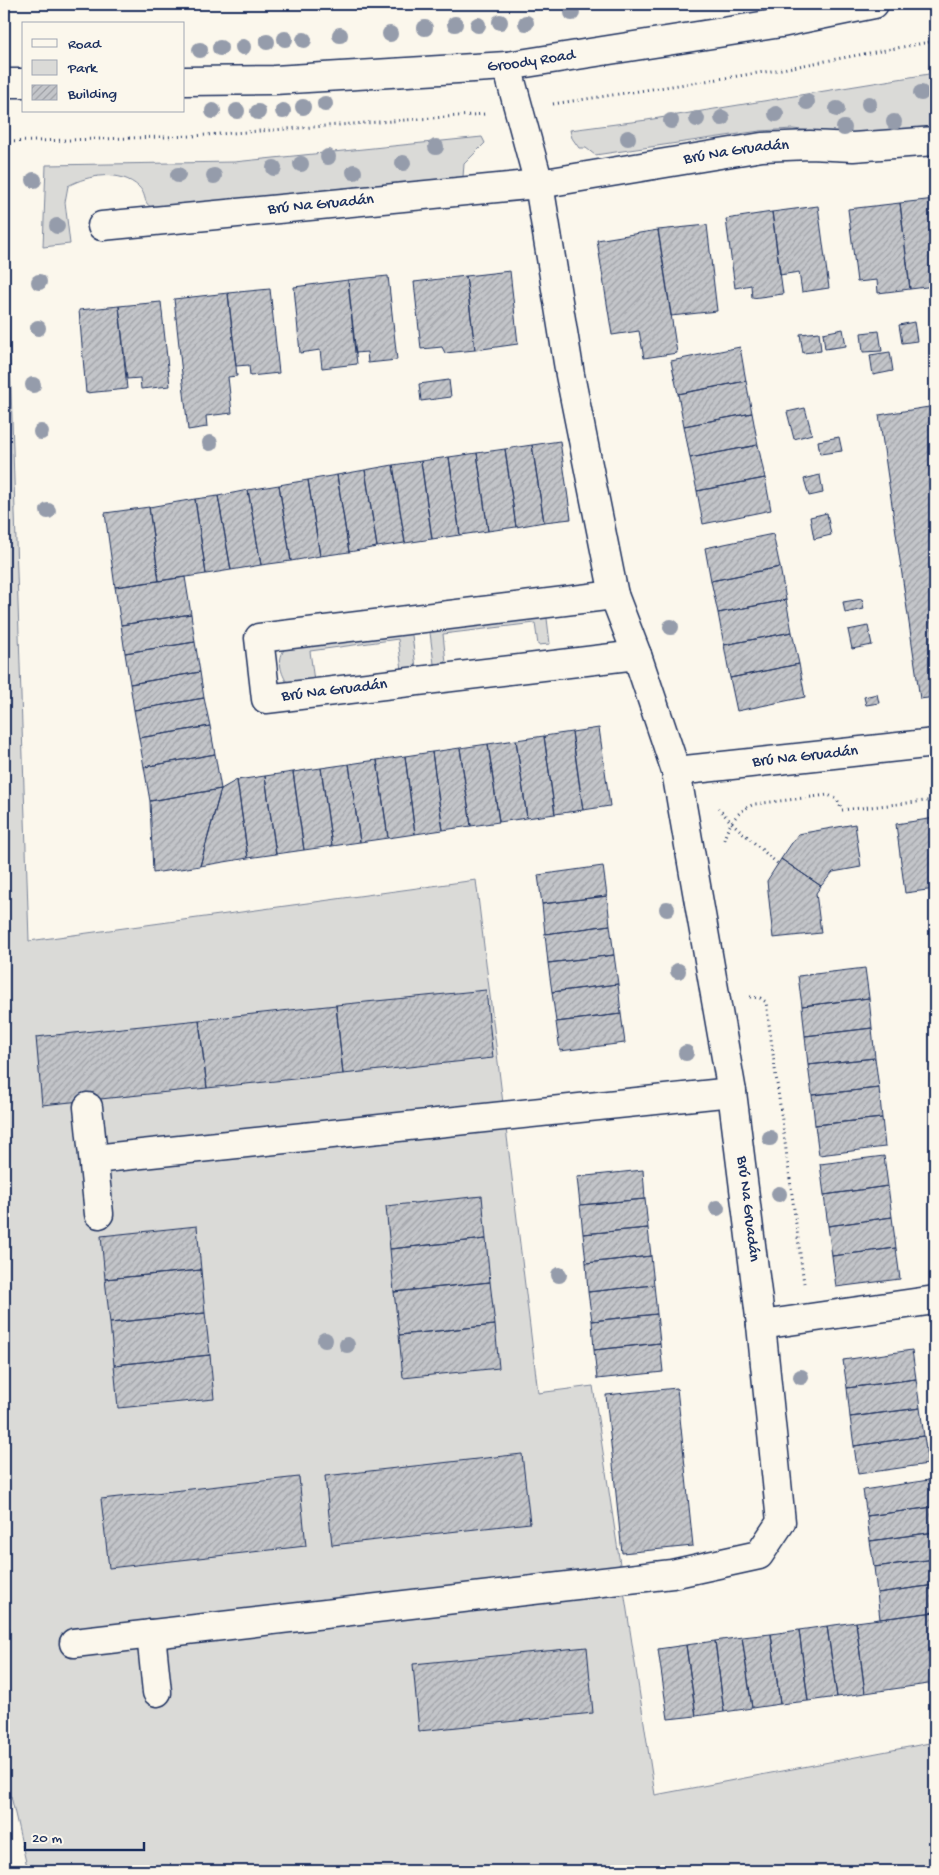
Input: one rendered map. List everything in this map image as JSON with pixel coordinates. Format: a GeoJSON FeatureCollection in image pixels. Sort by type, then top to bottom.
{"type":"FeatureCollection","features":[{"type":"Feature","properties":{"kind":"street","name":"Groody Road"},"geometry":{"type":"LineString","coordinates":[[185,81],[274,80],[507,66],[781,23],[874,4]]}},
{"type":"Feature","properties":{"kind":"street","name":"Brú Na Gruadán"},"geometry":{"type":"LineString","coordinates":[[74,1643],[672,1574],[759,1555],[781,1522],[762,1325],[732,1092],[676,771],[638,655],[614,595],[570,375],[539,184],[507,66]]}},
{"type":"Feature","properties":{"kind":"street"},"geometry":{"type":"LineString","coordinates":[[4,83],[22,83]]}},
{"type":"Feature","properties":{"kind":"street","name":"Brú Na Gruadán"},"geometry":{"type":"LineString","coordinates":[[102,226],[539,184],[762,146],[810,144],[853,147],[935,141]]}},
{"type":"Feature","properties":{"kind":"street","name":"Brú Na Gruadán"},"geometry":{"type":"LineString","coordinates":[[614,595],[259,638],[266,699],[638,655]]}},
{"type":"Feature","properties":{"kind":"street","name":"Brú Na Gruadán"},"geometry":{"type":"LineString","coordinates":[[676,771],[935,743]]}},
{"type":"Feature","properties":{"kind":"street"},"geometry":{"type":"LineString","coordinates":[[94,1159],[732,1092]]}},
{"type":"Feature","properties":{"kind":"street"},"geometry":{"type":"LineString","coordinates":[[88,1107],[99,1214]]}},
{"type":"Feature","properties":{"kind":"street"},"geometry":{"type":"LineString","coordinates":[[762,1325],[935,1300]]}},
{"type":"Feature","properties":{"kind":"street"},"geometry":{"type":"LineString","coordinates":[[151,1634],[157,1692]]}},
{"type":"Feature","properties":{"kind":"path"},"geometry":{"type":"LineString","coordinates":[[724,845],[724,838],[740,811],[754,804],[828,795],[836,799],[842,810],[935,800]]}},
{"type":"Feature","properties":{"kind":"path"},"geometry":{"type":"LineString","coordinates":[[732,823],[778,864]]}},
{"type":"Feature","properties":{"kind":"path"},"geometry":{"type":"LineString","coordinates":[[745,997],[760,998],[766,1002],[804,1286]]}},
{"type":"Feature","properties":{"kind":"path"},"geometry":{"type":"LineString","coordinates":[[4,1628],[13,1628]]}},
{"type":"Feature","properties":{"kind":"green space"},"geometry":{"type":"Polygon","coordinates":[[[935,73],[935,127],[838,134],[793,129],[760,131],[595,155],[586,148],[579,148],[572,138],[570,130],[647,120],[935,73]]]}},
{"type":"Feature","properties":{"kind":"green space"},"geometry":{"type":"Polygon","coordinates":[[[482,137],[485,143],[464,164],[463,177],[161,210],[150,207],[142,191],[131,181],[113,176],[85,179],[68,186],[65,202],[70,244],[43,247],[46,165],[234,162],[482,137]]]}},
{"type":"Feature","properties":{"kind":"green space"},"geometry":{"type":"Polygon","coordinates":[[[4,173],[29,941],[476,880],[538,1393],[593,1386],[655,1795],[935,1742],[935,1871],[28,1871],[11,1796],[4,1798],[4,173]]]}},
{"type":"Feature","properties":{"kind":"green space"},"geometry":{"type":"Polygon","coordinates":[[[546,610],[550,644],[538,645],[535,623],[443,634],[446,663],[434,664],[429,625],[546,610]]]}},
{"type":"Feature","properties":{"kind":"green space"},"geometry":{"type":"Polygon","coordinates":[[[411,627],[416,668],[402,670],[398,639],[310,651],[314,681],[296,683],[286,681],[282,671],[281,657],[289,643],[411,627]]]}},
{"type":"Feature","properties":{"kind":"building"},"geometry":{"type":"Polygon","coordinates":[[[935,199],[935,286],[910,289],[900,203],[935,199]]]}},
{"type":"Feature","properties":{"kind":"building"},"geometry":{"type":"Polygon","coordinates":[[[900,203],[910,289],[878,293],[877,280],[857,282],[848,209],[900,203]]]}},
{"type":"Feature","properties":{"kind":"building"},"geometry":{"type":"Polygon","coordinates":[[[818,206],[829,288],[802,292],[799,272],[780,275],[772,212],[818,206]]]}},
{"type":"Feature","properties":{"kind":"building"},"geometry":{"type":"Polygon","coordinates":[[[772,212],[783,294],[752,298],[751,285],[735,288],[726,219],[772,212]]]}},
{"type":"Feature","properties":{"kind":"building"},"geometry":{"type":"Polygon","coordinates":[[[707,225],[717,311],[671,316],[658,230],[707,225]]]}},
{"type":"Feature","properties":{"kind":"building"},"geometry":{"type":"Polygon","coordinates":[[[658,230],[677,353],[644,358],[639,331],[612,335],[597,240],[658,230]]]}},
{"type":"Feature","properties":{"kind":"building"},"geometry":{"type":"Polygon","coordinates":[[[510,271],[518,344],[475,350],[466,276],[510,271]]]}},
{"type":"Feature","properties":{"kind":"building"},"geometry":{"type":"Polygon","coordinates":[[[388,276],[397,360],[368,363],[367,352],[355,353],[348,280],[388,276]]]}},
{"type":"Feature","properties":{"kind":"building"},"geometry":{"type":"Polygon","coordinates":[[[466,276],[475,350],[445,353],[442,347],[421,349],[414,282],[466,276]]]}},
{"type":"Feature","properties":{"kind":"building"},"geometry":{"type":"Polygon","coordinates":[[[348,280],[357,364],[322,368],[320,350],[300,353],[294,287],[348,280]]]}},
{"type":"Feature","properties":{"kind":"building"},"geometry":{"type":"Polygon","coordinates":[[[270,289],[279,373],[250,376],[249,365],[236,366],[228,293],[270,289]]]}},
{"type":"Feature","properties":{"kind":"building"},"geometry":{"type":"Polygon","coordinates":[[[228,293],[237,376],[228,377],[232,413],[206,416],[207,427],[188,430],[174,299],[228,293]]]}},
{"type":"Feature","properties":{"kind":"building"},"geometry":{"type":"Polygon","coordinates":[[[161,302],[170,386],[141,389],[140,378],[127,379],[119,306],[161,302]]]}},
{"type":"Feature","properties":{"kind":"building"},"geometry":{"type":"Polygon","coordinates":[[[119,306],[127,389],[86,393],[79,310],[119,306]]]}},
{"type":"Feature","properties":{"kind":"building"},"geometry":{"type":"Polygon","coordinates":[[[914,322],[917,341],[902,343],[899,325],[914,322]]]}},
{"type":"Feature","properties":{"kind":"building"},"geometry":{"type":"Polygon","coordinates":[[[843,329],[846,346],[825,349],[823,333],[843,329]]]}},
{"type":"Feature","properties":{"kind":"building"},"geometry":{"type":"Polygon","coordinates":[[[879,331],[882,351],[863,352],[861,333],[879,331]]]}},
{"type":"Feature","properties":{"kind":"building"},"geometry":{"type":"Polygon","coordinates":[[[819,332],[821,351],[803,353],[800,334],[819,332]]]}},
{"type":"Feature","properties":{"kind":"building"},"geometry":{"type":"Polygon","coordinates":[[[740,347],[746,381],[678,394],[671,361],[740,347]]]}},
{"type":"Feature","properties":{"kind":"building"},"geometry":{"type":"Polygon","coordinates":[[[890,352],[893,371],[873,375],[870,355],[890,352]]]}},
{"type":"Feature","properties":{"kind":"building"},"geometry":{"type":"Polygon","coordinates":[[[449,380],[451,397],[421,401],[419,384],[449,380]]]}},
{"type":"Feature","properties":{"kind":"building"},"geometry":{"type":"Polygon","coordinates":[[[746,381],[752,413],[684,426],[678,394],[746,381]]]}},
{"type":"Feature","properties":{"kind":"building"},"geometry":{"type":"Polygon","coordinates":[[[935,406],[935,697],[920,699],[879,415],[935,406]]]}},
{"type":"Feature","properties":{"kind":"building"},"geometry":{"type":"Polygon","coordinates":[[[805,408],[812,434],[794,439],[787,412],[805,408]]]}},
{"type":"Feature","properties":{"kind":"building"},"geometry":{"type":"Polygon","coordinates":[[[752,413],[758,445],[690,458],[684,426],[752,413]]]}},
{"type":"Feature","properties":{"kind":"building"},"geometry":{"type":"Polygon","coordinates":[[[839,437],[842,451],[820,454],[818,441],[839,437]]]}},
{"type":"Feature","properties":{"kind":"building"},"geometry":{"type":"Polygon","coordinates":[[[560,441],[571,519],[544,522],[532,445],[560,441]]]}},
{"type":"Feature","properties":{"kind":"building"},"geometry":{"type":"Polygon","coordinates":[[[532,445],[544,522],[516,527],[505,449],[532,445]]]}},
{"type":"Feature","properties":{"kind":"building"},"geometry":{"type":"Polygon","coordinates":[[[758,445],[765,478],[697,491],[690,458],[758,445]]]}},
{"type":"Feature","properties":{"kind":"building"},"geometry":{"type":"Polygon","coordinates":[[[505,449],[516,527],[488,531],[477,453],[505,449]]]}},
{"type":"Feature","properties":{"kind":"building"},"geometry":{"type":"Polygon","coordinates":[[[477,453],[488,531],[460,535],[449,457],[477,453]]]}},
{"type":"Feature","properties":{"kind":"building"},"geometry":{"type":"Polygon","coordinates":[[[449,457],[460,535],[432,539],[421,461],[449,457]]]}},
{"type":"Feature","properties":{"kind":"building"},"geometry":{"type":"Polygon","coordinates":[[[421,461],[432,539],[405,543],[393,465],[421,461]]]}},
{"type":"Feature","properties":{"kind":"building"},"geometry":{"type":"Polygon","coordinates":[[[393,465],[405,543],[377,547],[365,470],[393,465]]]}},
{"type":"Feature","properties":{"kind":"building"},"geometry":{"type":"Polygon","coordinates":[[[365,470],[377,547],[349,552],[337,475],[365,470]]]}},
{"type":"Feature","properties":{"kind":"building"},"geometry":{"type":"Polygon","coordinates":[[[337,475],[349,552],[320,556],[308,480],[337,475]]]}},
{"type":"Feature","properties":{"kind":"building"},"geometry":{"type":"Polygon","coordinates":[[[820,475],[823,493],[809,496],[804,479],[820,475]]]}},
{"type":"Feature","properties":{"kind":"building"},"geometry":{"type":"Polygon","coordinates":[[[765,478],[771,510],[703,524],[697,491],[765,478]]]}},
{"type":"Feature","properties":{"kind":"building"},"geometry":{"type":"Polygon","coordinates":[[[308,480],[320,556],[291,561],[279,485],[308,480]]]}},
{"type":"Feature","properties":{"kind":"building"},"geometry":{"type":"Polygon","coordinates":[[[279,485],[291,561],[261,565],[248,490],[279,485]]]}},
{"type":"Feature","properties":{"kind":"building"},"geometry":{"type":"Polygon","coordinates":[[[248,490],[261,565],[231,570],[218,496],[248,490]]]}},
{"type":"Feature","properties":{"kind":"building"},"geometry":{"type":"Polygon","coordinates":[[[218,496],[231,570],[206,574],[195,499],[218,496]]]}},
{"type":"Feature","properties":{"kind":"building"},"geometry":{"type":"Polygon","coordinates":[[[195,499],[206,574],[159,581],[149,507],[195,499]]]}},
{"type":"Feature","properties":{"kind":"building"},"geometry":{"type":"Polygon","coordinates":[[[149,507],[159,581],[115,587],[105,513],[149,507]]]}},
{"type":"Feature","properties":{"kind":"building"},"geometry":{"type":"Polygon","coordinates":[[[827,513],[831,535],[814,539],[810,517],[827,513]]]}},
{"type":"Feature","properties":{"kind":"building"},"geometry":{"type":"Polygon","coordinates":[[[773,534],[780,567],[711,581],[705,548],[773,534]]]}},
{"type":"Feature","properties":{"kind":"building"},"geometry":{"type":"Polygon","coordinates":[[[780,567],[786,600],[718,613],[711,581],[780,567]]]}},
{"type":"Feature","properties":{"kind":"building"},"geometry":{"type":"Polygon","coordinates":[[[185,577],[191,614],[121,625],[115,587],[185,577]]]}},
{"type":"Feature","properties":{"kind":"building"},"geometry":{"type":"Polygon","coordinates":[[[862,599],[864,609],[845,613],[843,602],[862,599]]]}},
{"type":"Feature","properties":{"kind":"building"},"geometry":{"type":"Polygon","coordinates":[[[786,600],[792,632],[724,645],[718,613],[786,600]]]}},
{"type":"Feature","properties":{"kind":"building"},"geometry":{"type":"Polygon","coordinates":[[[191,614],[195,642],[125,653],[121,625],[191,614]]]}},
{"type":"Feature","properties":{"kind":"building"},"geometry":{"type":"Polygon","coordinates":[[[868,626],[872,645],[852,649],[848,630],[868,626]]]}},
{"type":"Feature","properties":{"kind":"building"},"geometry":{"type":"Polygon","coordinates":[[[792,632],[799,664],[730,678],[724,645],[792,632]]]}},
{"type":"Feature","properties":{"kind":"building"},"geometry":{"type":"Polygon","coordinates":[[[195,642],[200,672],[130,684],[125,653],[195,642]]]}},
{"type":"Feature","properties":{"kind":"building"},"geometry":{"type":"Polygon","coordinates":[[[799,664],[805,697],[737,711],[730,678],[799,664]]]}},
{"type":"Feature","properties":{"kind":"building"},"geometry":{"type":"Polygon","coordinates":[[[200,672],[204,698],[134,710],[130,684],[200,672]]]}},
{"type":"Feature","properties":{"kind":"building"},"geometry":{"type":"Polygon","coordinates":[[[877,694],[879,703],[866,705],[864,697],[877,694]]]}},
{"type":"Feature","properties":{"kind":"building"},"geometry":{"type":"Polygon","coordinates":[[[204,698],[210,726],[139,738],[134,710],[204,698]]]}},
{"type":"Feature","properties":{"kind":"building"},"geometry":{"type":"Polygon","coordinates":[[[210,726],[215,754],[144,767],[139,738],[210,726]]]}},
{"type":"Feature","properties":{"kind":"building"},"geometry":{"type":"Polygon","coordinates":[[[599,728],[610,806],[583,810],[572,732],[599,728]]]}},
{"type":"Feature","properties":{"kind":"building"},"geometry":{"type":"Polygon","coordinates":[[[572,732],[583,810],[555,814],[544,736],[572,732]]]}},
{"type":"Feature","properties":{"kind":"building"},"geometry":{"type":"Polygon","coordinates":[[[544,736],[555,814],[527,818],[516,740],[544,736]]]}},
{"type":"Feature","properties":{"kind":"building"},"geometry":{"type":"Polygon","coordinates":[[[516,740],[527,818],[499,822],[488,744],[516,740]]]}},
{"type":"Feature","properties":{"kind":"building"},"geometry":{"type":"Polygon","coordinates":[[[488,744],[499,822],[471,826],[460,748],[488,744]]]}},
{"type":"Feature","properties":{"kind":"building"},"geometry":{"type":"Polygon","coordinates":[[[460,748],[471,826],[443,830],[432,752],[460,748]]]}},
{"type":"Feature","properties":{"kind":"building"},"geometry":{"type":"Polygon","coordinates":[[[432,752],[443,830],[415,834],[405,756],[432,752]]]}},
{"type":"Feature","properties":{"kind":"building"},"geometry":{"type":"Polygon","coordinates":[[[215,754],[221,789],[150,801],[144,767],[215,754]]]}},
{"type":"Feature","properties":{"kind":"building"},"geometry":{"type":"Polygon","coordinates":[[[405,756],[415,834],[388,838],[377,760],[405,756]]]}},
{"type":"Feature","properties":{"kind":"building"},"geometry":{"type":"Polygon","coordinates":[[[377,760],[388,838],[360,842],[349,764],[377,760]]]}},
{"type":"Feature","properties":{"kind":"building"},"geometry":{"type":"Polygon","coordinates":[[[349,764],[360,842],[332,846],[321,768],[349,764]]]}},
{"type":"Feature","properties":{"kind":"building"},"geometry":{"type":"Polygon","coordinates":[[[321,768],[332,846],[304,850],[293,772],[321,768]]]}},
{"type":"Feature","properties":{"kind":"building"},"geometry":{"type":"Polygon","coordinates":[[[293,772],[304,850],[276,854],[265,776],[293,772]]]}},
{"type":"Feature","properties":{"kind":"building"},"geometry":{"type":"Polygon","coordinates":[[[265,776],[276,854],[248,858],[237,780],[265,776]]]}},
{"type":"Feature","properties":{"kind":"building"},"geometry":{"type":"Polygon","coordinates":[[[237,780],[248,858],[200,866],[221,789],[237,780]]]}},
{"type":"Feature","properties":{"kind":"building"},"geometry":{"type":"Polygon","coordinates":[[[221,789],[200,866],[153,873],[150,801],[221,789]]]}},
{"type":"Feature","properties":{"kind":"building"},"geometry":{"type":"Polygon","coordinates":[[[935,818],[935,889],[905,893],[896,824],[935,818]]]}},
{"type":"Feature","properties":{"kind":"building"},"geometry":{"type":"Polygon","coordinates":[[[855,824],[861,867],[833,872],[821,886],[781,859],[798,834],[855,824]]]}},
{"type":"Feature","properties":{"kind":"building"},"geometry":{"type":"Polygon","coordinates":[[[781,859],[821,886],[816,893],[821,933],[773,938],[767,881],[781,859]]]}},
{"type":"Feature","properties":{"kind":"building"},"geometry":{"type":"Polygon","coordinates":[[[603,866],[607,896],[542,904],[538,875],[603,866]]]}},
{"type":"Feature","properties":{"kind":"building"},"geometry":{"type":"Polygon","coordinates":[[[607,896],[610,925],[545,934],[542,904],[607,896]]]}},
{"type":"Feature","properties":{"kind":"building"},"geometry":{"type":"Polygon","coordinates":[[[610,925],[614,955],[548,963],[545,934],[610,925]]]}},
{"type":"Feature","properties":{"kind":"building"},"geometry":{"type":"Polygon","coordinates":[[[614,955],[618,984],[552,992],[548,963],[614,955]]]}},
{"type":"Feature","properties":{"kind":"building"},"geometry":{"type":"Polygon","coordinates":[[[865,968],[869,998],[802,1006],[798,976],[865,968]]]}},
{"type":"Feature","properties":{"kind":"building"},"geometry":{"type":"Polygon","coordinates":[[[618,984],[621,1014],[556,1022],[552,992],[618,984]]]}},
{"type":"Feature","properties":{"kind":"building"},"geometry":{"type":"Polygon","coordinates":[[[486,990],[493,1058],[343,1074],[336,1005],[486,990]]]}},
{"type":"Feature","properties":{"kind":"building"},"geometry":{"type":"Polygon","coordinates":[[[869,998],[872,1028],[805,1036],[802,1006],[869,998]]]}},
{"type":"Feature","properties":{"kind":"building"},"geometry":{"type":"Polygon","coordinates":[[[336,1005],[343,1074],[207,1088],[199,1020],[336,1005]]]}},
{"type":"Feature","properties":{"kind":"building"},"geometry":{"type":"Polygon","coordinates":[[[621,1014],[625,1043],[560,1051],[556,1022],[621,1014]]]}},
{"type":"Feature","properties":{"kind":"building"},"geometry":{"type":"Polygon","coordinates":[[[199,1020],[207,1088],[42,1105],[36,1037],[199,1020]]]}},
{"type":"Feature","properties":{"kind":"building"},"geometry":{"type":"Polygon","coordinates":[[[872,1028],[875,1058],[808,1065],[805,1036],[872,1028]]]}},
{"type":"Feature","properties":{"kind":"building"},"geometry":{"type":"Polygon","coordinates":[[[875,1058],[879,1088],[812,1095],[808,1065],[875,1058]]]}},
{"type":"Feature","properties":{"kind":"building"},"geometry":{"type":"Polygon","coordinates":[[[879,1088],[882,1118],[815,1125],[812,1095],[879,1088]]]}},
{"type":"Feature","properties":{"kind":"building"},"geometry":{"type":"Polygon","coordinates":[[[882,1118],[885,1147],[819,1155],[815,1125],[882,1118]]]}},
{"type":"Feature","properties":{"kind":"building"},"geometry":{"type":"Polygon","coordinates":[[[884,1156],[888,1186],[824,1195],[820,1164],[884,1156]]]}},
{"type":"Feature","properties":{"kind":"building"},"geometry":{"type":"Polygon","coordinates":[[[643,1170],[645,1199],[580,1205],[577,1177],[643,1170]]]}},
{"type":"Feature","properties":{"kind":"building"},"geometry":{"type":"Polygon","coordinates":[[[888,1186],[892,1217],[828,1226],[824,1195],[888,1186]]]}},
{"type":"Feature","properties":{"kind":"building"},"geometry":{"type":"Polygon","coordinates":[[[482,1196],[486,1239],[390,1249],[386,1206],[482,1196]]]}},
{"type":"Feature","properties":{"kind":"building"},"geometry":{"type":"Polygon","coordinates":[[[645,1199],[648,1228],[583,1234],[580,1205],[645,1199]]]}},
{"type":"Feature","properties":{"kind":"building"},"geometry":{"type":"Polygon","coordinates":[[[892,1217],[896,1248],[832,1256],[828,1226],[892,1217]]]}},
{"type":"Feature","properties":{"kind":"building"},"geometry":{"type":"Polygon","coordinates":[[[197,1226],[201,1270],[105,1279],[101,1236],[197,1226]]]}},
{"type":"Feature","properties":{"kind":"building"},"geometry":{"type":"Polygon","coordinates":[[[648,1228],[651,1256],[586,1263],[583,1234],[648,1228]]]}},
{"type":"Feature","properties":{"kind":"building"},"geometry":{"type":"Polygon","coordinates":[[[486,1239],[490,1282],[394,1292],[390,1249],[486,1239]]]}},
{"type":"Feature","properties":{"kind":"building"},"geometry":{"type":"Polygon","coordinates":[[[896,1248],[900,1279],[836,1287],[832,1256],[896,1248]]]}},
{"type":"Feature","properties":{"kind":"building"},"geometry":{"type":"Polygon","coordinates":[[[651,1256],[654,1285],[588,1292],[586,1263],[651,1256]]]}},
{"type":"Feature","properties":{"kind":"building"},"geometry":{"type":"Polygon","coordinates":[[[201,1270],[205,1313],[110,1323],[105,1279],[201,1270]]]}},
{"type":"Feature","properties":{"kind":"building"},"geometry":{"type":"Polygon","coordinates":[[[490,1282],[495,1325],[399,1335],[394,1292],[490,1282]]]}},
{"type":"Feature","properties":{"kind":"building"},"geometry":{"type":"Polygon","coordinates":[[[654,1285],[657,1314],[592,1321],[588,1292],[654,1285]]]}},
{"type":"Feature","properties":{"kind":"building"},"geometry":{"type":"Polygon","coordinates":[[[205,1313],[210,1355],[114,1365],[110,1323],[205,1313]]]}},
{"type":"Feature","properties":{"kind":"building"},"geometry":{"type":"Polygon","coordinates":[[[657,1314],[660,1343],[594,1350],[592,1321],[657,1314]]]}},
{"type":"Feature","properties":{"kind":"building"},"geometry":{"type":"Polygon","coordinates":[[[495,1325],[499,1368],[403,1378],[399,1335],[495,1325]]]}},
{"type":"Feature","properties":{"kind":"building"},"geometry":{"type":"Polygon","coordinates":[[[660,1343],[663,1372],[597,1379],[594,1350],[660,1343]]]}},
{"type":"Feature","properties":{"kind":"building"},"geometry":{"type":"Polygon","coordinates":[[[912,1350],[916,1379],[847,1388],[843,1360],[912,1350]]]}},
{"type":"Feature","properties":{"kind":"building"},"geometry":{"type":"Polygon","coordinates":[[[210,1355],[214,1399],[118,1408],[114,1365],[210,1355]]]}},
{"type":"Feature","properties":{"kind":"building"},"geometry":{"type":"Polygon","coordinates":[[[916,1379],[920,1408],[850,1417],[847,1388],[916,1379]]]}},
{"type":"Feature","properties":{"kind":"building"},"geometry":{"type":"Polygon","coordinates":[[[677,1388],[693,1546],[622,1553],[606,1395],[677,1388]]]}},
{"type":"Feature","properties":{"kind":"building"},"geometry":{"type":"Polygon","coordinates":[[[920,1408],[924,1436],[854,1446],[850,1417],[920,1408]]]}},
{"type":"Feature","properties":{"kind":"building"},"geometry":{"type":"Polygon","coordinates":[[[924,1436],[928,1464],[858,1474],[854,1446],[924,1436]]]}},
{"type":"Feature","properties":{"kind":"building"},"geometry":{"type":"Polygon","coordinates":[[[522,1454],[530,1523],[332,1545],[325,1476],[522,1454]]]}},
{"type":"Feature","properties":{"kind":"building"},"geometry":{"type":"Polygon","coordinates":[[[299,1477],[306,1546],[109,1568],[101,1499],[299,1477]]]}},
{"type":"Feature","properties":{"kind":"building"},"geometry":{"type":"Polygon","coordinates":[[[929,1480],[933,1507],[867,1516],[863,1490],[929,1480]]]}},
{"type":"Feature","properties":{"kind":"building"},"geometry":{"type":"Polygon","coordinates":[[[933,1507],[935,1532],[870,1541],[867,1516],[933,1507]]]}},
{"type":"Feature","properties":{"kind":"building"},"geometry":{"type":"Polygon","coordinates":[[[935,1532],[935,1559],[874,1567],[870,1541],[935,1532]]]}},
{"type":"Feature","properties":{"kind":"building"},"geometry":{"type":"Polygon","coordinates":[[[935,1559],[935,1585],[877,1593],[874,1567],[935,1559]]]}},
{"type":"Feature","properties":{"kind":"building"},"geometry":{"type":"Polygon","coordinates":[[[935,1585],[935,1612],[880,1619],[877,1593],[935,1585]]]}},
{"type":"Feature","properties":{"kind":"building"},"geometry":{"type":"Polygon","coordinates":[[[935,1612],[935,1683],[865,1693],[856,1622],[935,1612]]]}},
{"type":"Feature","properties":{"kind":"building"},"geometry":{"type":"Polygon","coordinates":[[[856,1622],[865,1693],[837,1697],[827,1626],[856,1622]]]}},
{"type":"Feature","properties":{"kind":"building"},"geometry":{"type":"Polygon","coordinates":[[[827,1626],[837,1697],[808,1701],[799,1630],[827,1626]]]}},
{"type":"Feature","properties":{"kind":"building"},"geometry":{"type":"Polygon","coordinates":[[[799,1630],[808,1701],[780,1704],[771,1634],[799,1630]]]}},
{"type":"Feature","properties":{"kind":"building"},"geometry":{"type":"Polygon","coordinates":[[[771,1634],[780,1704],[752,1708],[742,1637],[771,1634]]]}},
{"type":"Feature","properties":{"kind":"building"},"geometry":{"type":"Polygon","coordinates":[[[742,1637],[752,1708],[724,1712],[715,1641],[742,1637]]]}},
{"type":"Feature","properties":{"kind":"building"},"geometry":{"type":"Polygon","coordinates":[[[715,1641],[724,1712],[696,1716],[686,1645],[715,1641]]]}},
{"type":"Feature","properties":{"kind":"building"},"geometry":{"type":"Polygon","coordinates":[[[686,1645],[696,1716],[668,1719],[658,1649],[686,1645]]]}},
{"type":"Feature","properties":{"kind":"building"},"geometry":{"type":"Polygon","coordinates":[[[587,1647],[593,1713],[419,1731],[413,1664],[587,1647]]]}}]}
